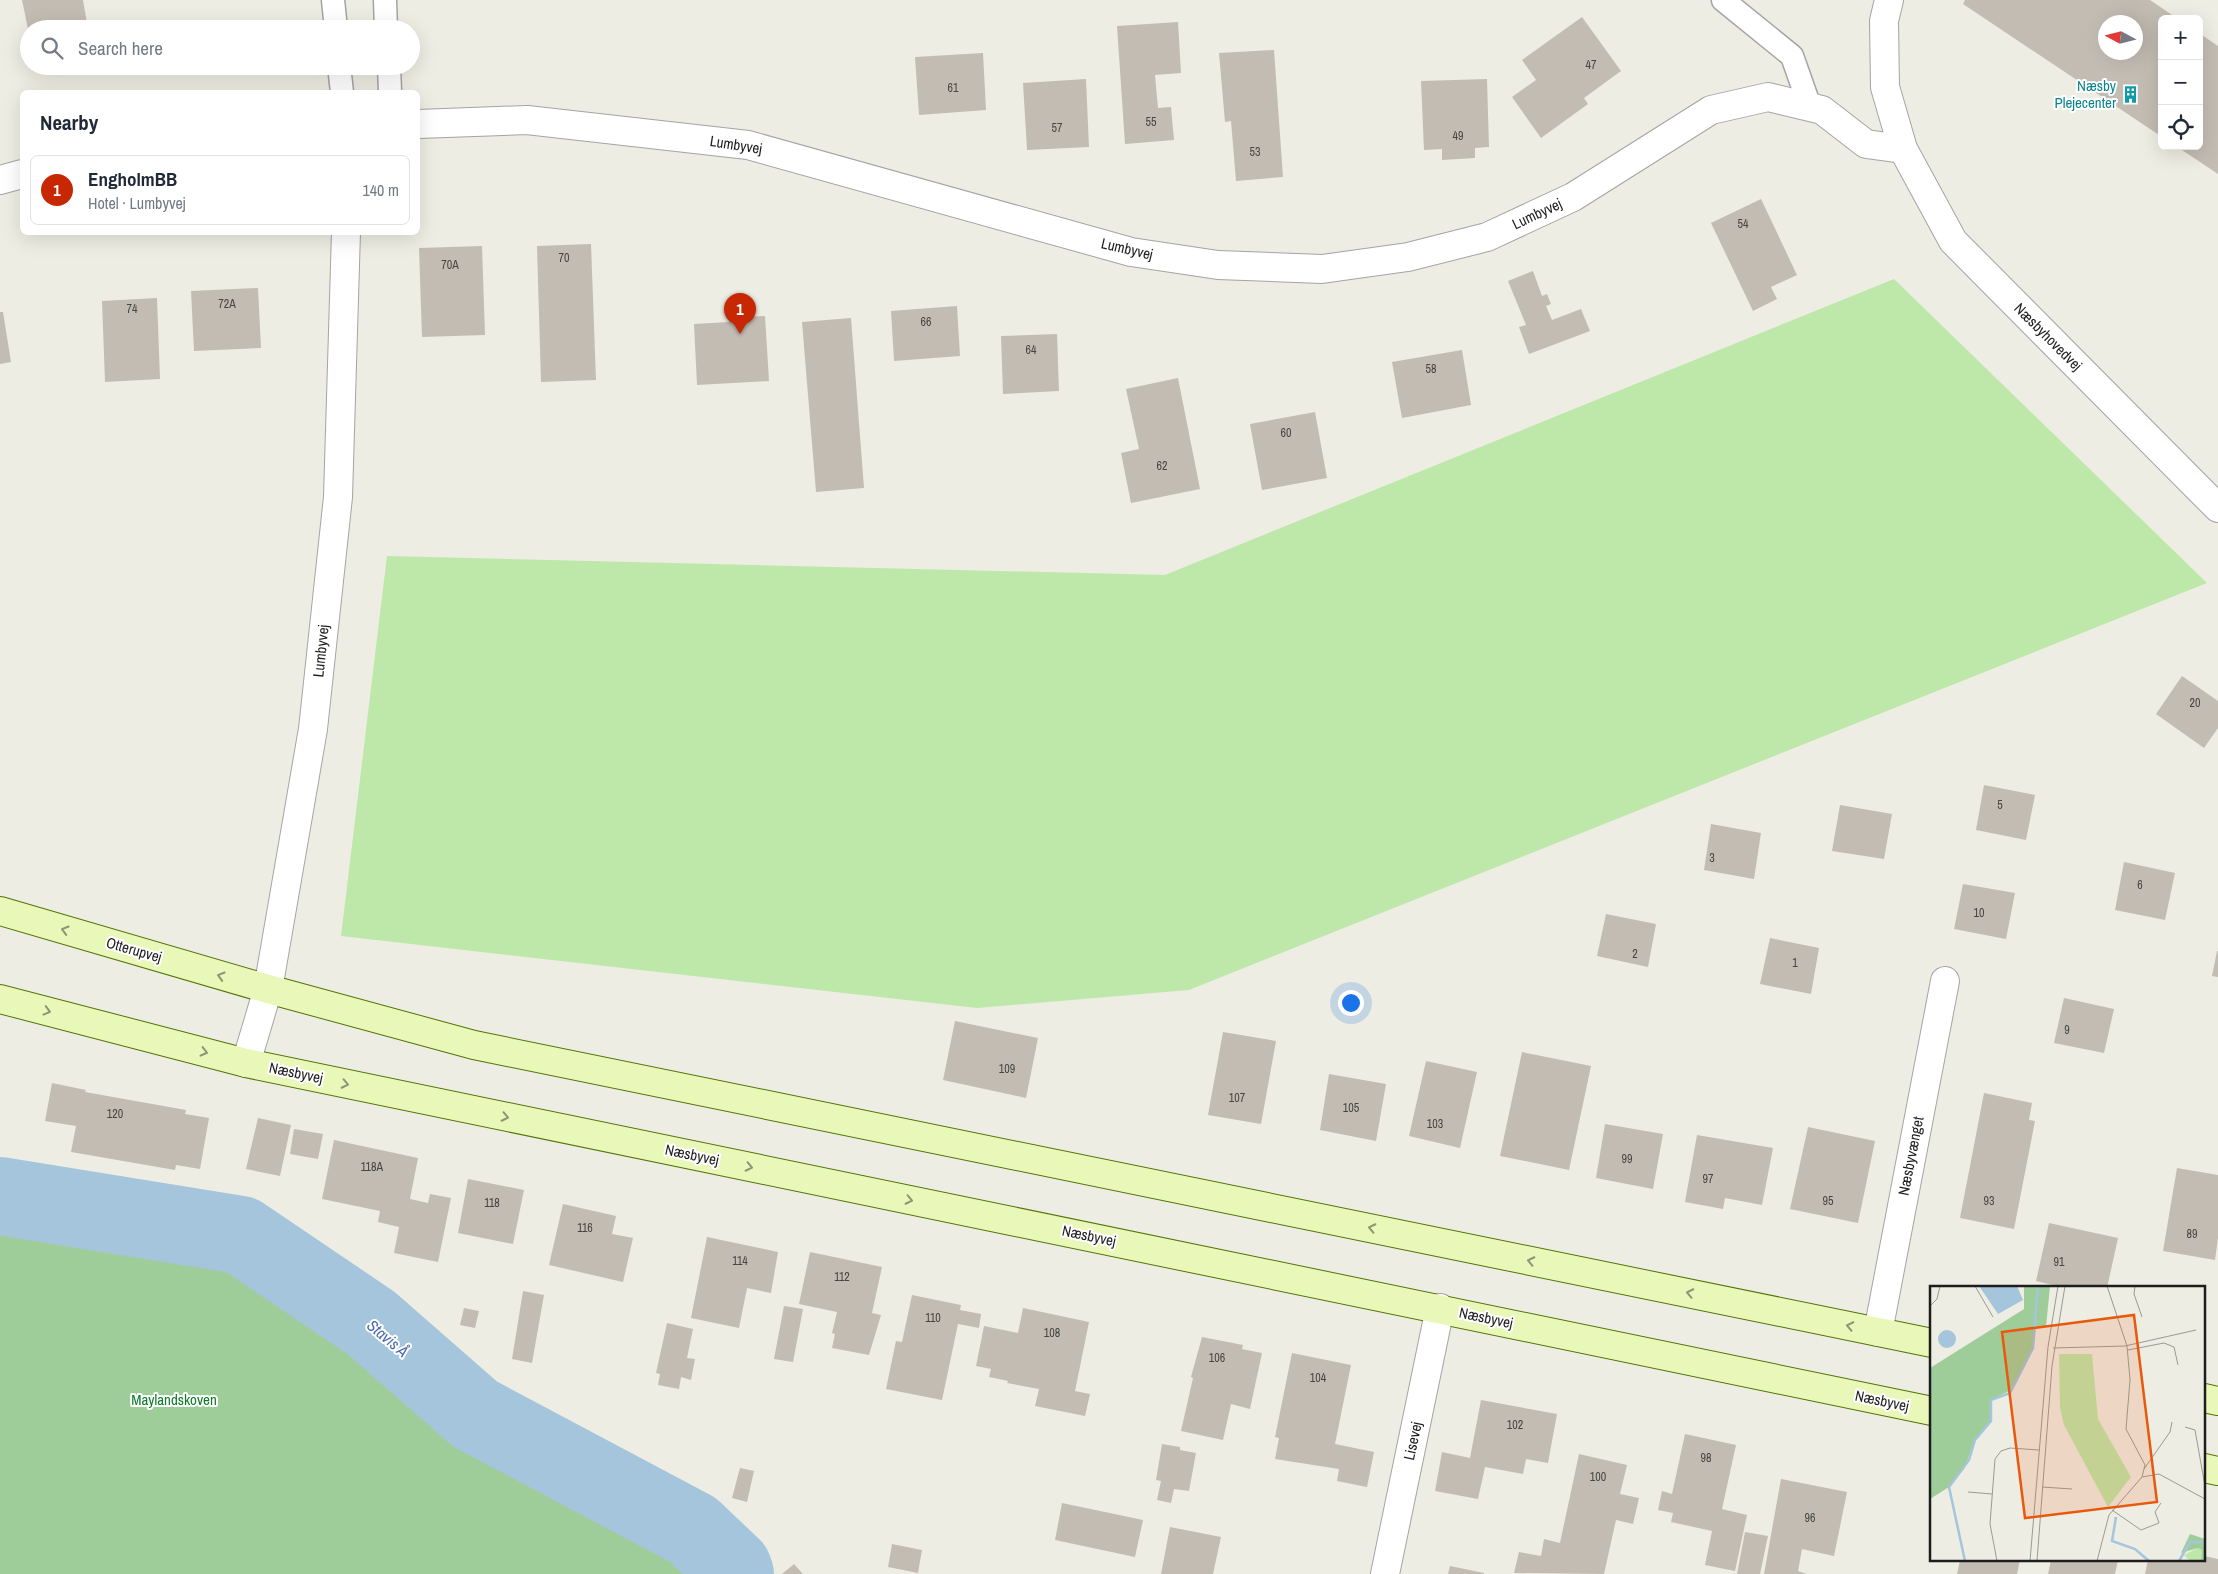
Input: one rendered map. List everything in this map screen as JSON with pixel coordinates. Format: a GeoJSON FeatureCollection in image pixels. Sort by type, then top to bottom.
{"type":"FeatureCollection","features":[{"type":"Feature","properties":{"kind":"main road","name":"Otterupvej"},"geometry":{"type":"LineString","coordinates":[[0,911],[268,989]]}},
{"type":"Feature","properties":{"kind":"main road"},"geometry":{"type":"LineString","coordinates":[[268,989],[474,1045],[1930,1343]]}},
{"type":"Feature","properties":{"kind":"main road"},"geometry":{"type":"LineString","coordinates":[[0,999],[246,1063]]}},
{"type":"Feature","properties":{"kind":"main road","name":"Næsbyvej"},"geometry":{"type":"LineString","coordinates":[[246,1063],[1930,1411]]}},
{"type":"Feature","properties":{"kind":"street"},"geometry":{"type":"LineString","coordinates":[[1888,0],[1884,21],[1885,87],[1903,149]]}},
{"type":"Feature","properties":{"kind":"street","name":"Lumbyvej"},"geometry":{"type":"LineString","coordinates":[[420,124],[527,120],[748,145],[1131,252],[1218,265],[1322,269],[1408,257],[1487,237],[1573,197],[1711,110],[1768,96],[1822,110],[1866,144],[1903,149]]}},
{"type":"Feature","properties":{"kind":"street","name":"Næsbyhovedvej"},"geometry":{"type":"LineString","coordinates":[[1903,149],[1953,242],[2218,508]]}},
{"type":"Feature","properties":{"kind":"street"},"geometry":{"type":"LineString","coordinates":[[0,180],[20,175]]}},
{"type":"Feature","properties":{"kind":"street","name":"Lumbyvej"},"geometry":{"type":"LineString","coordinates":[[246,1063],[268,989],[313,730],[337,507],[346,235]]}},
{"type":"Feature","properties":{"kind":"street","name":"Næsbyvænget"},"geometry":{"type":"LineString","coordinates":[[1878,1332],[1945,981]]}},
{"type":"Feature","properties":{"kind":"street","name":"Lisevej"},"geometry":{"type":"LineString","coordinates":[[1386,1574],[1440,1308]]}},
{"type":"Feature","properties":{"kind":"lane"},"geometry":{"type":"LineString","coordinates":[[333,0],[335,20]]}},
{"type":"Feature","properties":{"kind":"lane"},"geometry":{"type":"LineString","coordinates":[[385,0],[386,20]]}},
{"type":"Feature","properties":{"kind":"lane"},"geometry":{"type":"LineString","coordinates":[[1723,0],[1792,56],[1810,107]]}},
{"type":"Feature","properties":{"kind":"lane"},"geometry":{"type":"LineString","coordinates":[[340,75],[342,90]]}},
{"type":"Feature","properties":{"kind":"lane"},"geometry":{"type":"LineString","coordinates":[[389,75],[390,90]]}},
{"type":"Feature","properties":{"kind":"green space"},"geometry":{"type":"Polygon","coordinates":[[[1894,279],[2207,583],[1189,990],[977,1008],[341,936],[387,556],[1165,575],[1894,279]]]}},
{"type":"Feature","properties":{"kind":"green space","name":"Maylandskoven"},"geometry":{"type":"Polygon","coordinates":[[[0,1196],[241,1235],[371,1323],[475,1414],[693,1530],[733,1568],[735,1574],[0,1574],[0,1196]]]}},
{"type":"Feature","properties":{"kind":"building"},"geometry":{"type":"Polygon","coordinates":[[[22,0],[83,0],[86,20],[26,20],[22,0]]]}},
{"type":"Feature","properties":{"kind":"building","name":"Næsby Plejecenter"},"geometry":{"type":"Polygon","coordinates":[[[1965,0],[2150,0],[2172,15],[2158,15],[2158,134],[1963,4],[1965,0]]]}},
{"type":"Feature","properties":{"kind":"building"},"geometry":{"type":"Polygon","coordinates":[[[1582,17],[1621,71],[1584,98],[1588,104],[1541,138],[1512,97],[1536,80],[1522,60],[1582,17]]]}},
{"type":"Feature","properties":{"kind":"building"},"geometry":{"type":"Polygon","coordinates":[[[1178,22],[1181,73],[1155,75],[1158,108],[1171,107],[1174,140],[1125,144],[1117,26],[1178,22]]]}},
{"type":"Feature","properties":{"kind":"building"},"geometry":{"type":"Polygon","coordinates":[[[2203,36],[2218,46],[2218,174],[2182,150],[2203,150],[2203,36]]]}},
{"type":"Feature","properties":{"kind":"building"},"geometry":{"type":"Polygon","coordinates":[[[1274,50],[1283,177],[1236,181],[1231,121],[1225,122],[1219,53],[1274,50]]]}},
{"type":"Feature","properties":{"kind":"building"},"geometry":{"type":"Polygon","coordinates":[[[983,53],[986,110],[919,115],[915,57],[983,53]]]}},
{"type":"Feature","properties":{"kind":"building"},"geometry":{"type":"Polygon","coordinates":[[[1086,79],[1089,147],[1027,150],[1023,83],[1086,79]]]}},
{"type":"Feature","properties":{"kind":"building"},"geometry":{"type":"Polygon","coordinates":[[[1487,79],[1489,147],[1475,148],[1475,158],[1442,160],[1442,149],[1424,150],[1421,81],[1487,79]]]}},
{"type":"Feature","properties":{"kind":"building"},"geometry":{"type":"Polygon","coordinates":[[[1761,199],[1797,275],[1771,287],[1777,299],[1753,311],[1711,223],[1761,199]]]}},
{"type":"Feature","properties":{"kind":"building"},"geometry":{"type":"Polygon","coordinates":[[[591,244],[596,380],[541,382],[537,246],[591,244]]]}},
{"type":"Feature","properties":{"kind":"building"},"geometry":{"type":"Polygon","coordinates":[[[482,246],[485,335],[422,337],[419,248],[482,246]]]}},
{"type":"Feature","properties":{"kind":"building"},"geometry":{"type":"Polygon","coordinates":[[[1533,271],[1542,296],[1547,294],[1551,304],[1546,306],[1552,320],[1581,309],[1590,331],[1529,354],[1519,327],[1526,325],[1508,281],[1533,271]]]}},
{"type":"Feature","properties":{"kind":"building"},"geometry":{"type":"Polygon","coordinates":[[[258,288],[261,348],[194,351],[191,291],[258,288]]]}},
{"type":"Feature","properties":{"kind":"building"},"geometry":{"type":"Polygon","coordinates":[[[157,298],[160,379],[105,382],[102,301],[157,298]]]}},
{"type":"Feature","properties":{"kind":"building"},"geometry":{"type":"Polygon","coordinates":[[[957,306],[960,356],[894,361],[891,311],[957,306]]]}},
{"type":"Feature","properties":{"kind":"building"},"geometry":{"type":"Polygon","coordinates":[[[0,312],[3,312],[11,362],[0,364],[0,312]]]}},
{"type":"Feature","properties":{"kind":"building"},"geometry":{"type":"Polygon","coordinates":[[[765,316],[769,381],[697,385],[694,324],[729,322],[729,318],[765,316]]]}},
{"type":"Feature","properties":{"kind":"building"},"geometry":{"type":"Polygon","coordinates":[[[851,318],[864,488],[816,492],[802,322],[851,318]]]}},
{"type":"Feature","properties":{"kind":"building"},"geometry":{"type":"Polygon","coordinates":[[[1057,334],[1059,391],[1003,394],[1001,336],[1057,334]]]}},
{"type":"Feature","properties":{"kind":"building"},"geometry":{"type":"Polygon","coordinates":[[[1462,350],[1471,405],[1402,418],[1392,362],[1462,350]]]}},
{"type":"Feature","properties":{"kind":"building"},"geometry":{"type":"Polygon","coordinates":[[[1178,378],[1200,489],[1131,503],[1121,453],[1139,449],[1126,389],[1178,378]]]}},
{"type":"Feature","properties":{"kind":"building"},"geometry":{"type":"Polygon","coordinates":[[[1315,412],[1327,478],[1262,490],[1250,424],[1315,412]]]}},
{"type":"Feature","properties":{"kind":"building"},"geometry":{"type":"Polygon","coordinates":[[[2182,676],[2218,701],[2218,728],[2204,748],[2156,714],[2182,676]]]}},
{"type":"Feature","properties":{"kind":"building"},"geometry":{"type":"Polygon","coordinates":[[[1984,785],[2035,795],[2026,840],[1976,830],[1984,785]]]}},
{"type":"Feature","properties":{"kind":"building"},"geometry":{"type":"Polygon","coordinates":[[[1840,805],[1892,814],[1884,859],[1832,851],[1840,805]]]}},
{"type":"Feature","properties":{"kind":"building"},"geometry":{"type":"Polygon","coordinates":[[[1711,824],[1761,833],[1754,879],[1704,870],[1711,824]]]}},
{"type":"Feature","properties":{"kind":"building"},"geometry":{"type":"Polygon","coordinates":[[[2124,862],[2175,873],[2165,920],[2115,910],[2124,862]]]}},
{"type":"Feature","properties":{"kind":"building"},"geometry":{"type":"Polygon","coordinates":[[[1963,884],[2015,893],[2006,939],[1954,929],[1963,884]]]}},
{"type":"Feature","properties":{"kind":"building"},"geometry":{"type":"Polygon","coordinates":[[[1606,914],[1656,924],[1648,967],[1597,956],[1606,914]]]}},
{"type":"Feature","properties":{"kind":"building"},"geometry":{"type":"Polygon","coordinates":[[[1770,938],[1819,948],[1811,994],[1760,984],[1770,938]]]}},
{"type":"Feature","properties":{"kind":"building"},"geometry":{"type":"Polygon","coordinates":[[[2218,951],[2218,977],[2212,976],[2218,951]]]}},
{"type":"Feature","properties":{"kind":"building"},"geometry":{"type":"Polygon","coordinates":[[[2064,998],[2114,1009],[2104,1053],[2054,1043],[2064,998]]]}},
{"type":"Feature","properties":{"kind":"building"},"geometry":{"type":"Polygon","coordinates":[[[955,1021],[1038,1038],[1026,1098],[943,1080],[955,1021]]]}},
{"type":"Feature","properties":{"kind":"building"},"geometry":{"type":"Polygon","coordinates":[[[1223,1032],[1276,1041],[1261,1124],[1208,1115],[1223,1032]]]}},
{"type":"Feature","properties":{"kind":"building"},"geometry":{"type":"Polygon","coordinates":[[[1522,1052],[1591,1066],[1569,1170],[1500,1156],[1522,1052]]]}},
{"type":"Feature","properties":{"kind":"building"},"geometry":{"type":"Polygon","coordinates":[[[1426,1061],[1477,1072],[1460,1148],[1409,1136],[1426,1061]]]}},
{"type":"Feature","properties":{"kind":"building"},"geometry":{"type":"Polygon","coordinates":[[[1329,1074],[1386,1084],[1376,1141],[1320,1130],[1329,1074]]]}},
{"type":"Feature","properties":{"kind":"building"},"geometry":{"type":"Polygon","coordinates":[[[52,1083],[86,1090],[85,1092],[186,1110],[185,1114],[209,1118],[200,1169],[176,1165],[175,1170],[71,1152],[76,1126],[45,1121],[52,1083]]]}},
{"type":"Feature","properties":{"kind":"building"},"geometry":{"type":"Polygon","coordinates":[[[1984,1093],[2032,1103],[2029,1120],[2035,1121],[2014,1229],[1960,1218],[1984,1093]]]}},
{"type":"Feature","properties":{"kind":"building"},"geometry":{"type":"Polygon","coordinates":[[[258,1118],[291,1125],[280,1176],[246,1169],[258,1118]]]}},
{"type":"Feature","properties":{"kind":"building"},"geometry":{"type":"Polygon","coordinates":[[[1605,1124],[1663,1134],[1653,1189],[1596,1178],[1605,1124]]]}},
{"type":"Feature","properties":{"kind":"building"},"geometry":{"type":"Polygon","coordinates":[[[1808,1127],[1875,1141],[1858,1223],[1790,1209],[1808,1127]]]}},
{"type":"Feature","properties":{"kind":"building"},"geometry":{"type":"Polygon","coordinates":[[[294,1129],[323,1134],[318,1159],[290,1154],[294,1129]]]}},
{"type":"Feature","properties":{"kind":"building"},"geometry":{"type":"Polygon","coordinates":[[[1697,1135],[1773,1148],[1762,1205],[1725,1198],[1723,1209],[1685,1202],[1697,1135]]]}},
{"type":"Feature","properties":{"kind":"building"},"geometry":{"type":"Polygon","coordinates":[[[334,1140],[418,1158],[410,1199],[428,1203],[430,1194],[451,1198],[438,1262],[394,1253],[399,1227],[378,1222],[380,1211],[322,1199],[334,1140]]]}},
{"type":"Feature","properties":{"kind":"building"},"geometry":{"type":"Polygon","coordinates":[[[2177,1168],[2218,1175],[2218,1238],[2215,1260],[2163,1251],[2177,1168]]]}},
{"type":"Feature","properties":{"kind":"building"},"geometry":{"type":"Polygon","coordinates":[[[468,1179],[524,1190],[513,1244],[458,1233],[468,1179]]]}},
{"type":"Feature","properties":{"kind":"building"},"geometry":{"type":"Polygon","coordinates":[[[563,1204],[616,1216],[612,1234],[633,1238],[623,1282],[549,1265],[563,1204]]]}},
{"type":"Feature","properties":{"kind":"building"},"geometry":{"type":"Polygon","coordinates":[[[2049,1223],[2118,1238],[2107,1286],[2057,1286],[2036,1281],[2049,1223]]]}},
{"type":"Feature","properties":{"kind":"building"},"geometry":{"type":"Polygon","coordinates":[[[707,1237],[778,1252],[771,1293],[747,1288],[739,1328],[691,1318],[707,1237]]]}},
{"type":"Feature","properties":{"kind":"building"},"geometry":{"type":"Polygon","coordinates":[[[810,1252],[882,1267],[872,1313],[881,1315],[869,1355],[832,1348],[835,1334],[832,1333],[837,1312],[799,1304],[810,1252]]]}},
{"type":"Feature","properties":{"kind":"building"},"geometry":{"type":"Polygon","coordinates":[[[523,1291],[544,1295],[532,1363],[512,1359],[523,1291]]]}},
{"type":"Feature","properties":{"kind":"building"},"geometry":{"type":"Polygon","coordinates":[[[912,1295],[961,1305],[960,1310],[981,1314],[979,1328],[958,1324],[942,1400],[886,1389],[896,1341],[902,1342],[912,1295]]]}},
{"type":"Feature","properties":{"kind":"building"},"geometry":{"type":"Polygon","coordinates":[[[784,1306],[803,1309],[793,1362],[774,1359],[784,1306]]]}},
{"type":"Feature","properties":{"kind":"building"},"geometry":{"type":"Polygon","coordinates":[[[464,1308],[479,1311],[475,1328],[460,1325],[464,1308]]]}},
{"type":"Feature","properties":{"kind":"building"},"geometry":{"type":"Polygon","coordinates":[[[1023,1308],[1089,1322],[1075,1391],[1090,1394],[1085,1416],[1035,1406],[1039,1389],[1007,1383],[1008,1381],[989,1377],[991,1369],[976,1366],[984,1326],[1018,1333],[1023,1308]]]}},
{"type":"Feature","properties":{"kind":"building"},"geometry":{"type":"Polygon","coordinates":[[[667,1323],[693,1329],[687,1358],[695,1359],[691,1380],[681,1377],[679,1389],[658,1385],[660,1374],[656,1373],[667,1323]]]}},
{"type":"Feature","properties":{"kind":"building"},"geometry":{"type":"Polygon","coordinates":[[[1202,1337],[1243,1345],[1242,1349],[1262,1353],[1250,1409],[1231,1404],[1223,1440],[1181,1431],[1193,1378],[1191,1377],[1202,1337]]]}},
{"type":"Feature","properties":{"kind":"building"},"geometry":{"type":"Polygon","coordinates":[[[1292,1353],[1351,1365],[1335,1444],[1374,1452],[1367,1487],[1337,1481],[1339,1469],[1275,1459],[1279,1438],[1275,1437],[1292,1353]]]}},
{"type":"Feature","properties":{"kind":"building"},"geometry":{"type":"Polygon","coordinates":[[[1481,1400],[1557,1414],[1548,1463],[1526,1459],[1523,1474],[1485,1467],[1478,1499],[1435,1491],[1442,1452],[1470,1458],[1481,1400]]]}},
{"type":"Feature","properties":{"kind":"building"},"geometry":{"type":"Polygon","coordinates":[[[1685,1434],[1736,1445],[1722,1509],[1747,1515],[1735,1571],[1705,1565],[1712,1531],[1671,1522],[1673,1513],[1658,1510],[1662,1491],[1672,1494],[1685,1434]]]}},
{"type":"Feature","properties":{"kind":"building"},"geometry":{"type":"Polygon","coordinates":[[[1162,1444],[1180,1447],[1180,1450],[1196,1453],[1189,1491],[1174,1489],[1171,1503],[1157,1500],[1161,1481],[1156,1480],[1162,1444]]]}},
{"type":"Feature","properties":{"kind":"building"},"geometry":{"type":"Polygon","coordinates":[[[1579,1454],[1627,1465],[1620,1494],[1639,1498],[1633,1524],[1616,1520],[1604,1574],[1514,1573],[1519,1552],[1541,1556],[1544,1539],[1560,1543],[1579,1454]]]}},
{"type":"Feature","properties":{"kind":"building"},"geometry":{"type":"Polygon","coordinates":[[[740,1468],[754,1471],[747,1502],[732,1498],[740,1468]]]}},
{"type":"Feature","properties":{"kind":"building"},"geometry":{"type":"Polygon","coordinates":[[[1781,1479],[1847,1492],[1834,1556],[1802,1549],[1798,1571],[1807,1574],[1764,1574],[1781,1479]]]}},
{"type":"Feature","properties":{"kind":"building"},"geometry":{"type":"Polygon","coordinates":[[[1062,1503],[1143,1520],[1135,1557],[1055,1540],[1062,1503]]]}},
{"type":"Feature","properties":{"kind":"building"},"geometry":{"type":"Polygon","coordinates":[[[1170,1527],[1221,1537],[1213,1574],[1161,1574],[1170,1527]]]}},
{"type":"Feature","properties":{"kind":"building"},"geometry":{"type":"Polygon","coordinates":[[[1745,1532],[1768,1536],[1760,1574],[1737,1574],[1745,1532]]]}},
{"type":"Feature","properties":{"kind":"building"},"geometry":{"type":"Polygon","coordinates":[[[892,1544],[922,1550],[918,1573],[888,1567],[892,1544]]]}},
{"type":"Feature","properties":{"kind":"building"},"geometry":{"type":"Polygon","coordinates":[[[2206,1556],[2218,1559],[2218,1574],[2145,1574],[2148,1562],[2206,1562],[2206,1556]]]}},
{"type":"Feature","properties":{"kind":"building"},"geometry":{"type":"Polygon","coordinates":[[[1960,1562],[2020,1562],[2017,1574],[1957,1574],[1960,1562]]]}},
{"type":"Feature","properties":{"kind":"building"},"geometry":{"type":"Polygon","coordinates":[[[2051,1562],[2118,1562],[2115,1574],[2048,1574],[2051,1562]]]}},
{"type":"Feature","properties":{"kind":"building"},"geometry":{"type":"Polygon","coordinates":[[[794,1564],[803,1574],[782,1574],[794,1564]]]}},
{"type":"Feature","properties":{"kind":"building"},"geometry":{"type":"Polygon","coordinates":[[[1450,1566],[1484,1573],[1484,1574],[1448,1574],[1450,1566]]]}},
{"type":"Feature","properties":{"kind":"waterway","name":"Stavis Å"},"geometry":{"type":"LineString","coordinates":[[0,1196],[241,1235],[371,1323],[475,1414],[693,1530],[733,1568],[735,1574]]}},
{"type":"Feature","properties":{"kind":"place","name":"Næsby Plejecenter"},"geometry":{"type":"Point","coordinates":[2130,95]}},
{"type":"Feature","properties":{"kind":"place","name":"EngholmBB"},"geometry":{"type":"Point","coordinates":[740,334]}}]}
